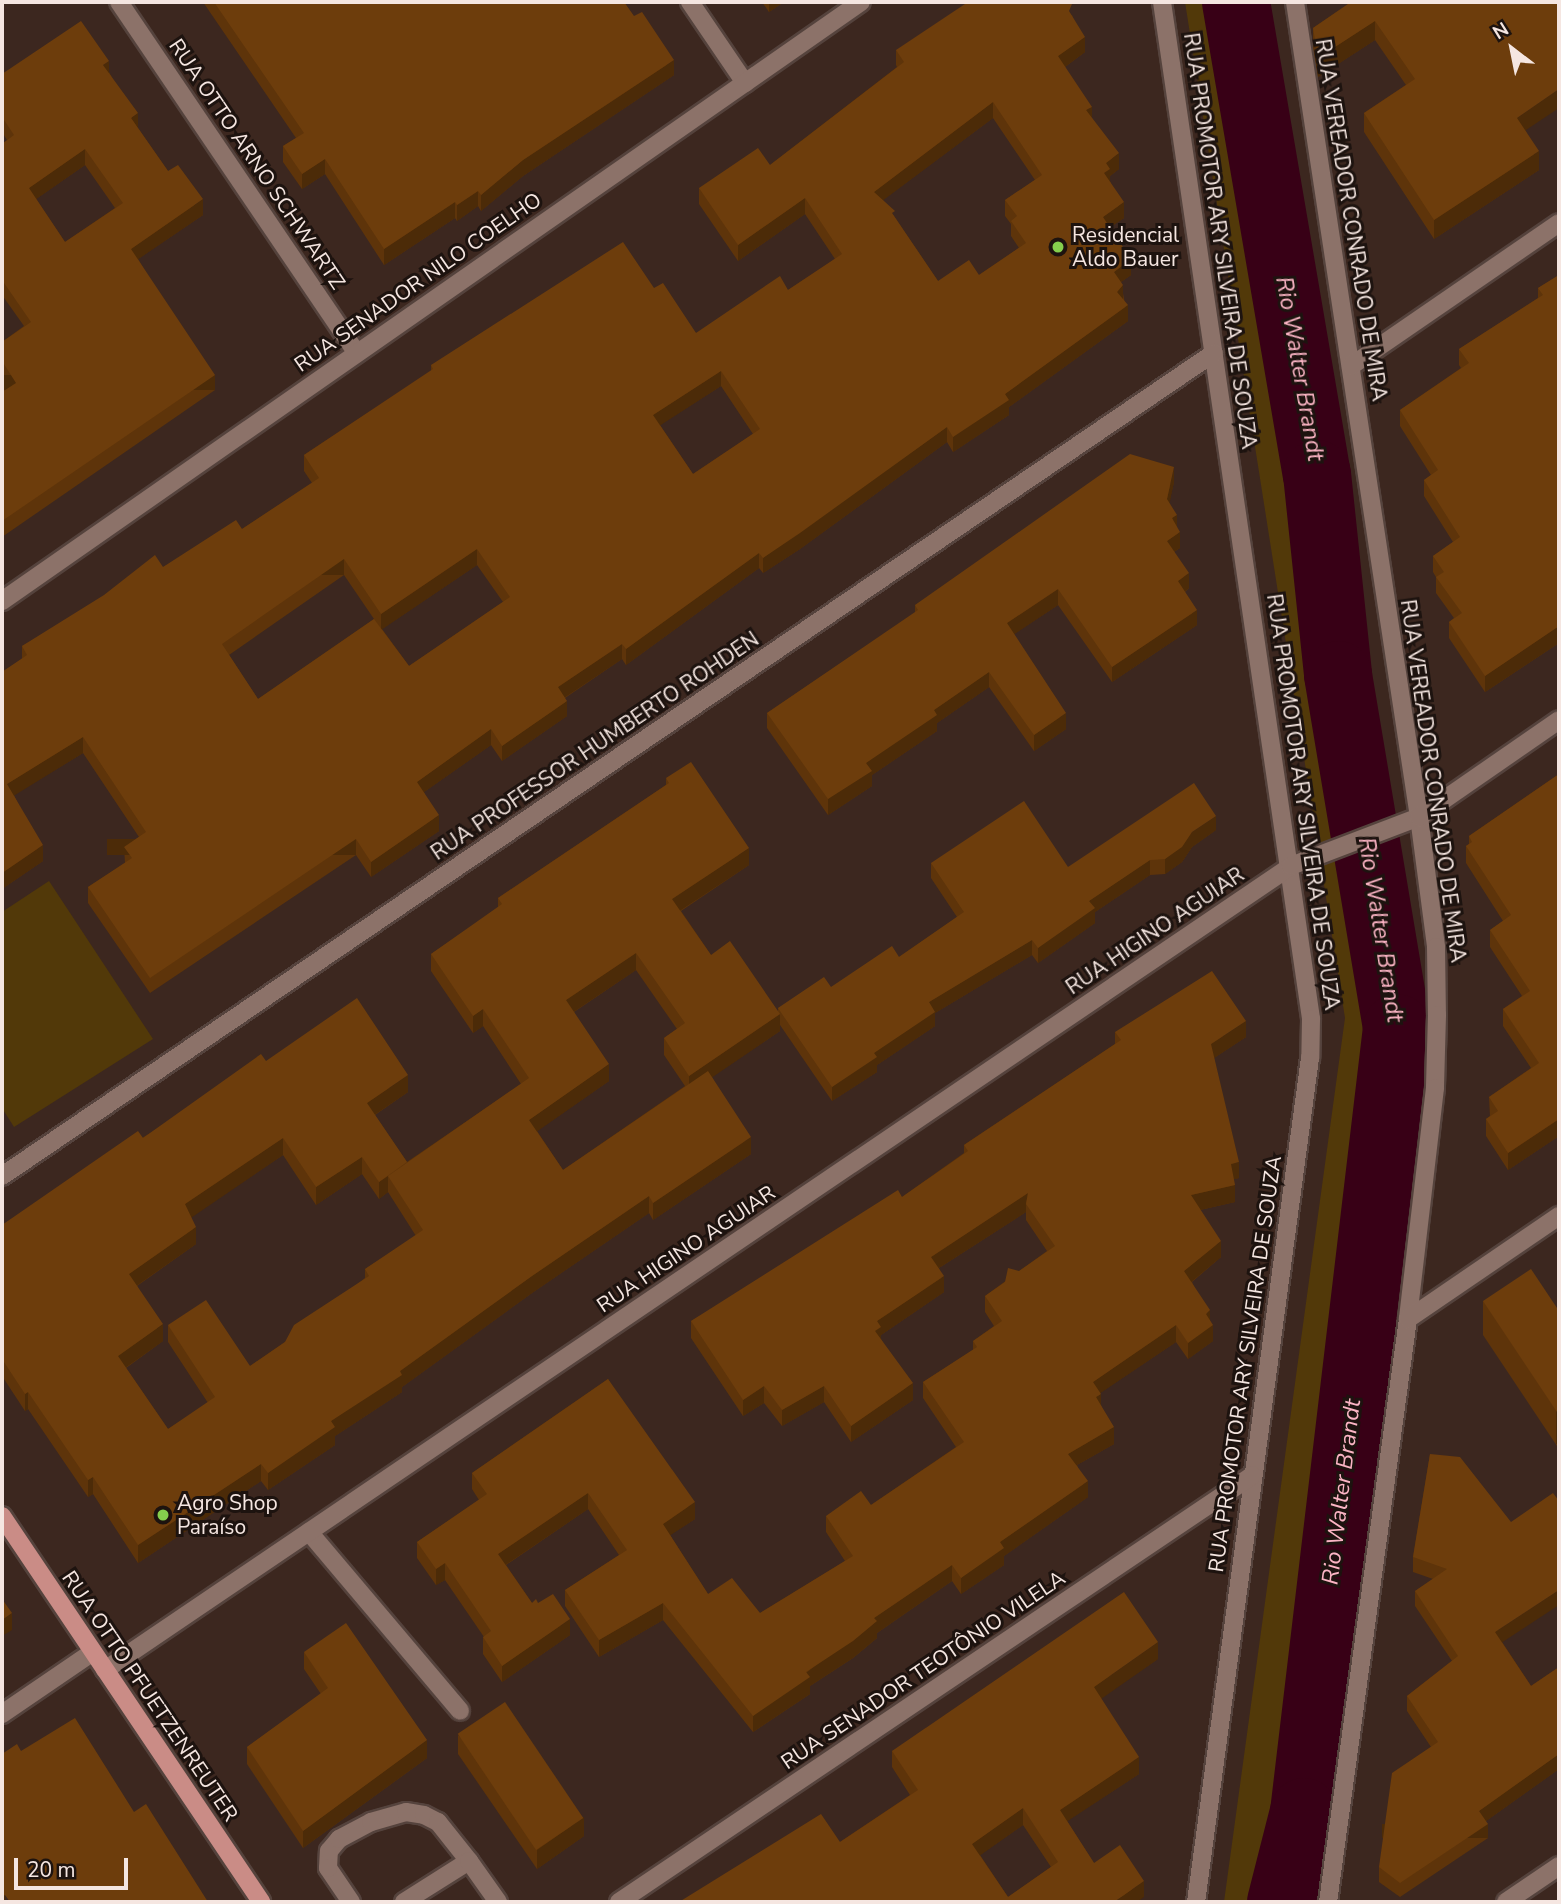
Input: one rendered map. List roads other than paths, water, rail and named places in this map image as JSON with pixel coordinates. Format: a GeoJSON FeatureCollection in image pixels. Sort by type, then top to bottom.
{"type":"FeatureCollection","features":[{"type":"Feature","properties":{"kind":"main road","name":"RUA OTTO PFUETZENREUTER"},"geometry":{"type":"LineString","coordinates":[[2,1516],[261,1902]]}},
{"type":"Feature","properties":{"kind":"street","name":"RUA OTTO ARNO SCHWARTZ"},"geometry":{"type":"LineString","coordinates":[[119,2],[357,353]]}},
{"type":"Feature","properties":{"kind":"street"},"geometry":{"type":"LineString","coordinates":[[690,2],[745,83]]}},
{"type":"Feature","properties":{"kind":"street","name":"RUA SENADOR NILO COELHO"},"geometry":{"type":"LineString","coordinates":[[2,601],[861,2]]}},
{"type":"Feature","properties":{"kind":"street","name":"RUA PROMOTOR ARY SILVEIRA DE SOUZA"},"geometry":{"type":"LineString","coordinates":[[1162,2],[1291,866],[1311,1019],[1310,1058],[1196,1902]]}},
{"type":"Feature","properties":{"kind":"street","name":"RUA VEREADOR CONRADO DE MIRA"},"geometry":{"type":"LineString","coordinates":[[1295,2],[1419,817],[1436,947],[1435,1088],[1408,1319],[1328,1902]]}},
{"type":"Feature","properties":{"kind":"street"},"geometry":{"type":"LineString","coordinates":[[1351,366],[1559,223]]}},
{"type":"Feature","properties":{"kind":"street","name":"RUA PROFESSOR HUMBERTO ROHDEN"},"geometry":{"type":"LineString","coordinates":[[2,1176],[1214,353]]}},
{"type":"Feature","properties":{"kind":"street","name":"RUA HIGINO AGUIAR"},"geometry":{"type":"LineString","coordinates":[[105,1670],[1291,866],[1419,817],[1559,720]]}},
{"type":"Feature","properties":{"kind":"street"},"geometry":{"type":"LineString","coordinates":[[1408,1319],[1557,1224]]}},
{"type":"Feature","properties":{"kind":"street","name":"RUA SENADOR TEOTÔNIO VILELA"},"geometry":{"type":"LineString","coordinates":[[620,1902],[1252,1475]]}},
{"type":"Feature","properties":{"kind":"street"},"geometry":{"type":"LineString","coordinates":[[309,1532],[460,1711]]}},
{"type":"Feature","properties":{"kind":"street"},"geometry":{"type":"LineString","coordinates":[[2,1714],[93,1652]]}},
{"type":"Feature","properties":{"kind":"street"},"geometry":{"type":"LineString","coordinates":[[351,1902],[328,1868],[329,1851],[339,1839],[371,1822],[407,1812],[424,1815],[438,1822],[498,1902]]}},
{"type":"Feature","properties":{"kind":"street"},"geometry":{"type":"LineString","coordinates":[[404,1902],[469,1861]]}},
{"type":"Feature","properties":{"kind":"street"},"geometry":{"type":"LineString","coordinates":[[1506,1902],[1559,1866]]}},
{"type":"Feature","properties":{"kind":"waterway","name":"Rio Walter Brandt"},"geometry":{"type":"LineString","coordinates":[[1236,2],[1317,474],[1338,675],[1397,1028],[1304,1812],[1281,1902]]}},
{"type":"Feature","properties":{"kind":"place","name":"Residencial Aldo Bauer"},"geometry":{"type":"Point","coordinates":[1058,247]}},
{"type":"Feature","properties":{"kind":"place","name":"Agro Shop Paraíso"},"geometry":{"type":"Point","coordinates":[163,1515]}}]}
